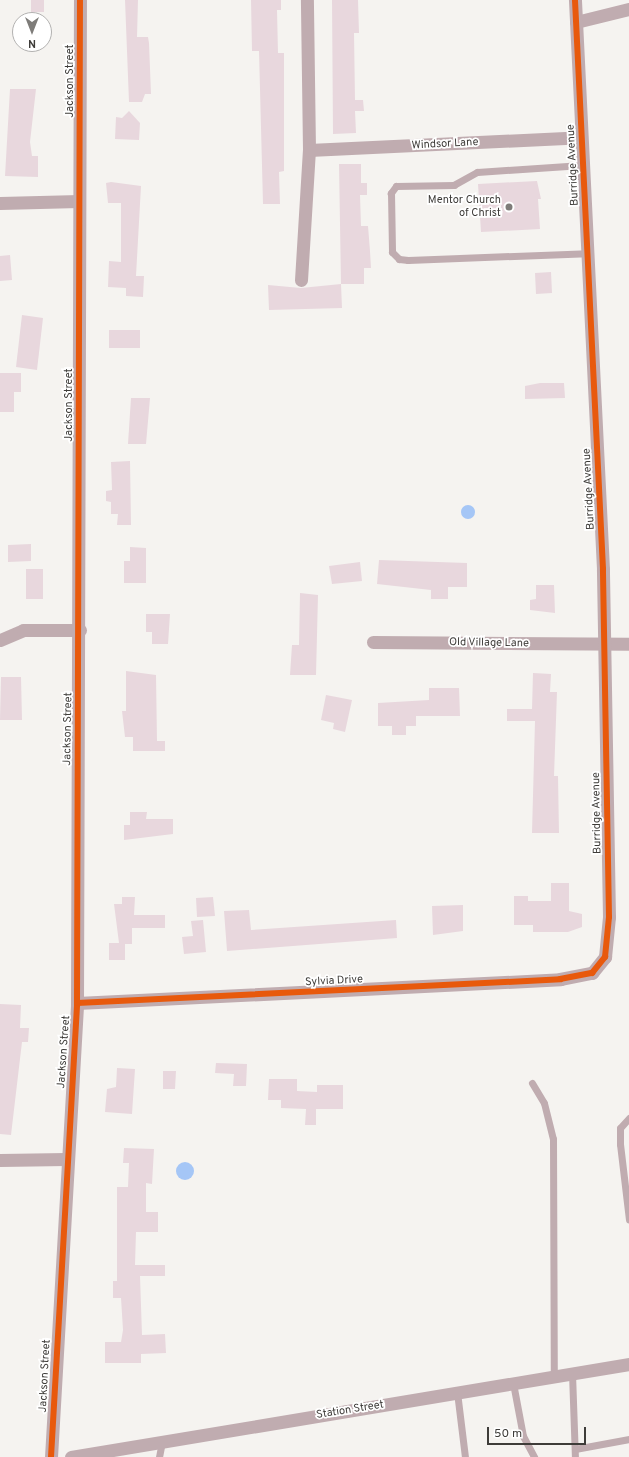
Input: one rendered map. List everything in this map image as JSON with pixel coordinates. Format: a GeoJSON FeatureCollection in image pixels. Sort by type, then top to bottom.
{"type":"FeatureCollection","features":[{"type":"Feature","properties":{"kind":"street","name":"Jackson Street"},"geometry":{"type":"LineString","coordinates":[[51,1457],[66,1159],[77,1003],[75,915],[80,630],[80,0]]}},
{"type":"Feature","properties":{"kind":"street"},"geometry":{"type":"LineString","coordinates":[[301,280],[309,150],[307,0]]}},
{"type":"Feature","properties":{"kind":"street","name":"Burridge Avenue"},"geometry":{"type":"LineString","coordinates":[[575,0],[605,644],[609,917],[605,957],[592,973]]}},
{"type":"Feature","properties":{"kind":"street"},"geometry":{"type":"LineString","coordinates":[[576,22],[629,9]]}},
{"type":"Feature","properties":{"kind":"street","name":"Windsor Lane"},"geometry":{"type":"LineString","coordinates":[[309,150],[581,137]]}},
{"type":"Feature","properties":{"kind":"street"},"geometry":{"type":"LineString","coordinates":[[0,203],[79,201]]}},
{"type":"Feature","properties":{"kind":"street"},"geometry":{"type":"LineString","coordinates":[[0,640],[23,630],[80,630]]}},
{"type":"Feature","properties":{"kind":"street","name":"Old Village Lane"},"geometry":{"type":"LineString","coordinates":[[373,642],[629,644]]}},
{"type":"Feature","properties":{"kind":"street","name":"Sylvia Drive"},"geometry":{"type":"LineString","coordinates":[[77,1003],[560,980],[592,973]]}},
{"type":"Feature","properties":{"kind":"street"},"geometry":{"type":"LineString","coordinates":[[0,1160],[66,1159]]}},
{"type":"Feature","properties":{"kind":"street","name":"Station Street"},"geometry":{"type":"LineString","coordinates":[[71,1457],[629,1364]]}},
{"type":"Feature","properties":{"kind":"lane"},"geometry":{"type":"LineString","coordinates":[[582,165],[477,172],[454,185],[396,186],[391,193],[392,252],[399,258],[408,260],[587,253]]}},
{"type":"Feature","properties":{"kind":"lane"},"geometry":{"type":"LineString","coordinates":[[532,1083],[544,1103],[553,1139],[554,1376]]}},
{"type":"Feature","properties":{"kind":"lane"},"geometry":{"type":"LineString","coordinates":[[629,1118],[620,1128],[620,1144],[629,1219]]}},
{"type":"Feature","properties":{"kind":"lane"},"geometry":{"type":"LineString","coordinates":[[572,1373],[575,1457]]}},
{"type":"Feature","properties":{"kind":"lane"},"geometry":{"type":"LineString","coordinates":[[513,1383],[523,1436],[534,1457]]}},
{"type":"Feature","properties":{"kind":"lane"},"geometry":{"type":"LineString","coordinates":[[457,1392],[465,1457]]}},
{"type":"Feature","properties":{"kind":"lane"},"geometry":{"type":"LineString","coordinates":[[574,1449],[629,1439]]}},
{"type":"Feature","properties":{"kind":"lane"},"geometry":{"type":"LineString","coordinates":[[158,1457],[162,1442]]}},
{"type":"Feature","properties":{"kind":"water"},"geometry":{"type":"Polygon","coordinates":[[[465,505],[471,505],[475,509],[475,515],[471,519],[465,519],[461,515],[461,509],[465,505]]]}},
{"type":"Feature","properties":{"kind":"water"},"geometry":{"type":"Polygon","coordinates":[[[185,1162],[191,1165],[194,1171],[191,1177],[185,1180],[179,1177],[176,1171],[179,1165],[185,1162]]]}},
{"type":"Feature","properties":{"kind":"building"},"geometry":{"type":"Polygon","coordinates":[[[31,0],[44,0],[44,12],[31,12],[31,0]]]}},
{"type":"Feature","properties":{"kind":"building"},"geometry":{"type":"Polygon","coordinates":[[[125,0],[138,0],[137,37],[148,37],[149,43],[151,94],[145,94],[142,102],[129,102],[125,0]]]}},
{"type":"Feature","properties":{"kind":"building"},"geometry":{"type":"Polygon","coordinates":[[[251,0],[281,0],[281,10],[277,10],[278,53],[284,53],[284,171],[279,172],[280,204],[263,204],[259,51],[252,51],[251,0]]]}},
{"type":"Feature","properties":{"kind":"building"},"geometry":{"type":"Polygon","coordinates":[[[332,0],[358,0],[359,33],[354,33],[355,100],[363,100],[364,111],[355,111],[356,133],[333,134],[332,0]]]}},
{"type":"Feature","properties":{"kind":"building"},"geometry":{"type":"Polygon","coordinates":[[[10,89],[36,89],[30,142],[32,156],[38,156],[38,177],[5,176],[10,89]]]}},
{"type":"Feature","properties":{"kind":"building"},"geometry":{"type":"Polygon","coordinates":[[[129,111],[140,123],[139,140],[115,139],[116,117],[122,118],[129,111]]]}},
{"type":"Feature","properties":{"kind":"building"},"geometry":{"type":"Polygon","coordinates":[[[339,164],[361,164],[361,183],[367,183],[367,195],[360,195],[361,226],[368,226],[371,268],[364,268],[364,284],[341,284],[339,164]]]}},
{"type":"Feature","properties":{"kind":"building","name":"Mentor Church of Christ"},"geometry":{"type":"Polygon","coordinates":[[[537,181],[541,199],[538,199],[540,229],[481,232],[478,184],[537,181]]]}},
{"type":"Feature","properties":{"kind":"building"},"geometry":{"type":"Polygon","coordinates":[[[111,182],[141,186],[136,276],[144,276],[143,297],[126,296],[126,288],[108,287],[109,261],[121,262],[121,203],[108,203],[106,183],[111,182]]]}},
{"type":"Feature","properties":{"kind":"building"},"geometry":{"type":"Polygon","coordinates":[[[10,255],[12,280],[0,281],[0,256],[10,255]]]}},
{"type":"Feature","properties":{"kind":"building"},"geometry":{"type":"Polygon","coordinates":[[[551,272],[552,293],[536,294],[535,273],[551,272]]]}},
{"type":"Feature","properties":{"kind":"building"},"geometry":{"type":"Polygon","coordinates":[[[341,284],[342,308],[269,310],[268,285],[301,288],[341,284]]]}},
{"type":"Feature","properties":{"kind":"building"},"geometry":{"type":"Polygon","coordinates":[[[22,315],[43,318],[37,370],[16,367],[22,315]]]}},
{"type":"Feature","properties":{"kind":"building"},"geometry":{"type":"Polygon","coordinates":[[[109,330],[140,330],[140,348],[109,348],[109,330]]]}},
{"type":"Feature","properties":{"kind":"building"},"geometry":{"type":"Polygon","coordinates":[[[0,373],[21,373],[21,392],[14,392],[14,412],[0,412],[0,373]]]}},
{"type":"Feature","properties":{"kind":"building"},"geometry":{"type":"Polygon","coordinates":[[[540,383],[564,383],[565,398],[525,399],[525,386],[540,383]]]}},
{"type":"Feature","properties":{"kind":"building"},"geometry":{"type":"Polygon","coordinates":[[[131,398],[150,398],[146,444],[128,444],[131,398]]]}},
{"type":"Feature","properties":{"kind":"building"},"geometry":{"type":"Polygon","coordinates":[[[130,461],[131,525],[117,525],[118,514],[111,514],[111,502],[106,501],[106,491],[112,490],[111,462],[130,461]]]}},
{"type":"Feature","properties":{"kind":"building"},"geometry":{"type":"Polygon","coordinates":[[[31,544],[31,561],[8,562],[8,545],[31,544]]]}},
{"type":"Feature","properties":{"kind":"building"},"geometry":{"type":"Polygon","coordinates":[[[130,547],[146,548],[146,583],[124,583],[124,561],[130,561],[130,547]]]}},
{"type":"Feature","properties":{"kind":"building"},"geometry":{"type":"Polygon","coordinates":[[[379,560],[467,563],[467,587],[448,587],[448,599],[431,599],[431,590],[377,584],[379,560]]]}},
{"type":"Feature","properties":{"kind":"building"},"geometry":{"type":"Polygon","coordinates":[[[360,562],[362,581],[332,584],[329,566],[360,562]]]}},
{"type":"Feature","properties":{"kind":"building"},"geometry":{"type":"Polygon","coordinates":[[[26,569],[43,569],[43,599],[26,599],[26,569]]]}},
{"type":"Feature","properties":{"kind":"building"},"geometry":{"type":"Polygon","coordinates":[[[536,585],[554,585],[555,613],[530,610],[530,600],[536,599],[536,585]]]}},
{"type":"Feature","properties":{"kind":"building"},"geometry":{"type":"Polygon","coordinates":[[[300,593],[318,595],[316,675],[290,675],[292,645],[299,645],[300,593]]]}},
{"type":"Feature","properties":{"kind":"building"},"geometry":{"type":"Polygon","coordinates":[[[146,614],[170,614],[168,644],[152,644],[152,632],[146,632],[146,614]]]}},
{"type":"Feature","properties":{"kind":"building"},"geometry":{"type":"Polygon","coordinates":[[[126,671],[156,675],[157,741],[165,741],[165,751],[133,751],[133,737],[125,737],[122,711],[126,711],[126,671]]]}},
{"type":"Feature","properties":{"kind":"building"},"geometry":{"type":"Polygon","coordinates":[[[533,673],[551,674],[550,692],[557,692],[554,776],[558,776],[559,833],[532,833],[535,721],[507,721],[507,709],[532,709],[533,673]]]}},
{"type":"Feature","properties":{"kind":"building"},"geometry":{"type":"Polygon","coordinates":[[[1,677],[21,677],[22,720],[0,720],[1,677]]]}},
{"type":"Feature","properties":{"kind":"building"},"geometry":{"type":"Polygon","coordinates":[[[429,688],[459,688],[460,716],[416,716],[416,726],[406,726],[406,735],[392,735],[392,726],[378,726],[378,703],[429,700],[429,688]]]}},
{"type":"Feature","properties":{"kind":"building"},"geometry":{"type":"Polygon","coordinates":[[[326,695],[352,700],[345,732],[333,729],[334,723],[321,720],[326,695]]]}},
{"type":"Feature","properties":{"kind":"building"},"geometry":{"type":"Polygon","coordinates":[[[130,812],[147,812],[146,819],[173,819],[173,834],[124,840],[124,825],[130,825],[130,812]]]}},
{"type":"Feature","properties":{"kind":"building"},"geometry":{"type":"Polygon","coordinates":[[[551,883],[569,883],[569,911],[582,914],[582,927],[568,932],[533,932],[533,925],[514,925],[514,896],[528,896],[528,901],[551,901],[551,883]]]}},
{"type":"Feature","properties":{"kind":"building"},"geometry":{"type":"Polygon","coordinates":[[[122,897],[135,897],[134,915],[165,915],[165,928],[132,928],[132,944],[125,944],[125,960],[109,960],[109,943],[119,943],[114,904],[122,904],[122,897]]]}},
{"type":"Feature","properties":{"kind":"building"},"geometry":{"type":"Polygon","coordinates":[[[213,897],[215,916],[197,917],[196,898],[213,897]]]}},
{"type":"Feature","properties":{"kind":"building"},"geometry":{"type":"Polygon","coordinates":[[[463,905],[463,931],[433,935],[432,906],[463,905]]]}},
{"type":"Feature","properties":{"kind":"building"},"geometry":{"type":"Polygon","coordinates":[[[249,910],[251,930],[396,920],[397,938],[227,951],[224,911],[249,910]]]}},
{"type":"Feature","properties":{"kind":"building"},"geometry":{"type":"Polygon","coordinates":[[[203,920],[206,952],[184,954],[182,937],[193,936],[191,921],[203,920]]]}},
{"type":"Feature","properties":{"kind":"building"},"geometry":{"type":"Polygon","coordinates":[[[0,1004],[21,1005],[20,1028],[29,1028],[28,1042],[22,1042],[11,1135],[0,1134],[0,1004]]]}},
{"type":"Feature","properties":{"kind":"building"},"geometry":{"type":"Polygon","coordinates":[[[216,1063],[247,1064],[246,1086],[233,1086],[234,1074],[215,1073],[216,1063]]]}},
{"type":"Feature","properties":{"kind":"building"},"geometry":{"type":"Polygon","coordinates":[[[117,1068],[135,1069],[132,1114],[105,1112],[107,1089],[116,1087],[117,1068]]]}},
{"type":"Feature","properties":{"kind":"building"},"geometry":{"type":"Polygon","coordinates":[[[163,1071],[176,1071],[175,1089],[163,1089],[163,1071]]]}},
{"type":"Feature","properties":{"kind":"building"},"geometry":{"type":"Polygon","coordinates":[[[269,1079],[297,1079],[297,1091],[317,1092],[317,1085],[343,1085],[343,1109],[316,1109],[316,1125],[305,1125],[306,1109],[281,1108],[281,1100],[268,1100],[269,1079]]]}},
{"type":"Feature","properties":{"kind":"building"},"geometry":{"type":"Polygon","coordinates":[[[124,1148],[154,1149],[152,1184],[146,1183],[146,1212],[158,1212],[158,1232],[136,1232],[135,1265],[165,1265],[165,1276],[140,1276],[142,1335],[165,1334],[166,1353],[141,1354],[141,1363],[105,1363],[105,1342],[121,1342],[123,1330],[121,1298],[113,1298],[113,1281],[117,1281],[117,1187],[128,1187],[129,1163],[123,1163],[124,1148]]]}},
{"type":"Feature","properties":{"kind":"cycle path"},"geometry":{"type":"LineString","coordinates":[[51,1457],[77,1003],[80,0]]}},
{"type":"Feature","properties":{"kind":"cycle path"},"geometry":{"type":"LineString","coordinates":[[77,1003],[560,979],[592,973],[605,957],[609,917],[603,569],[575,0]]}},
{"type":"Feature","properties":{"kind":"place","name":"Mentor Church of Christ"},"geometry":{"type":"Point","coordinates":[509,207]}}]}
